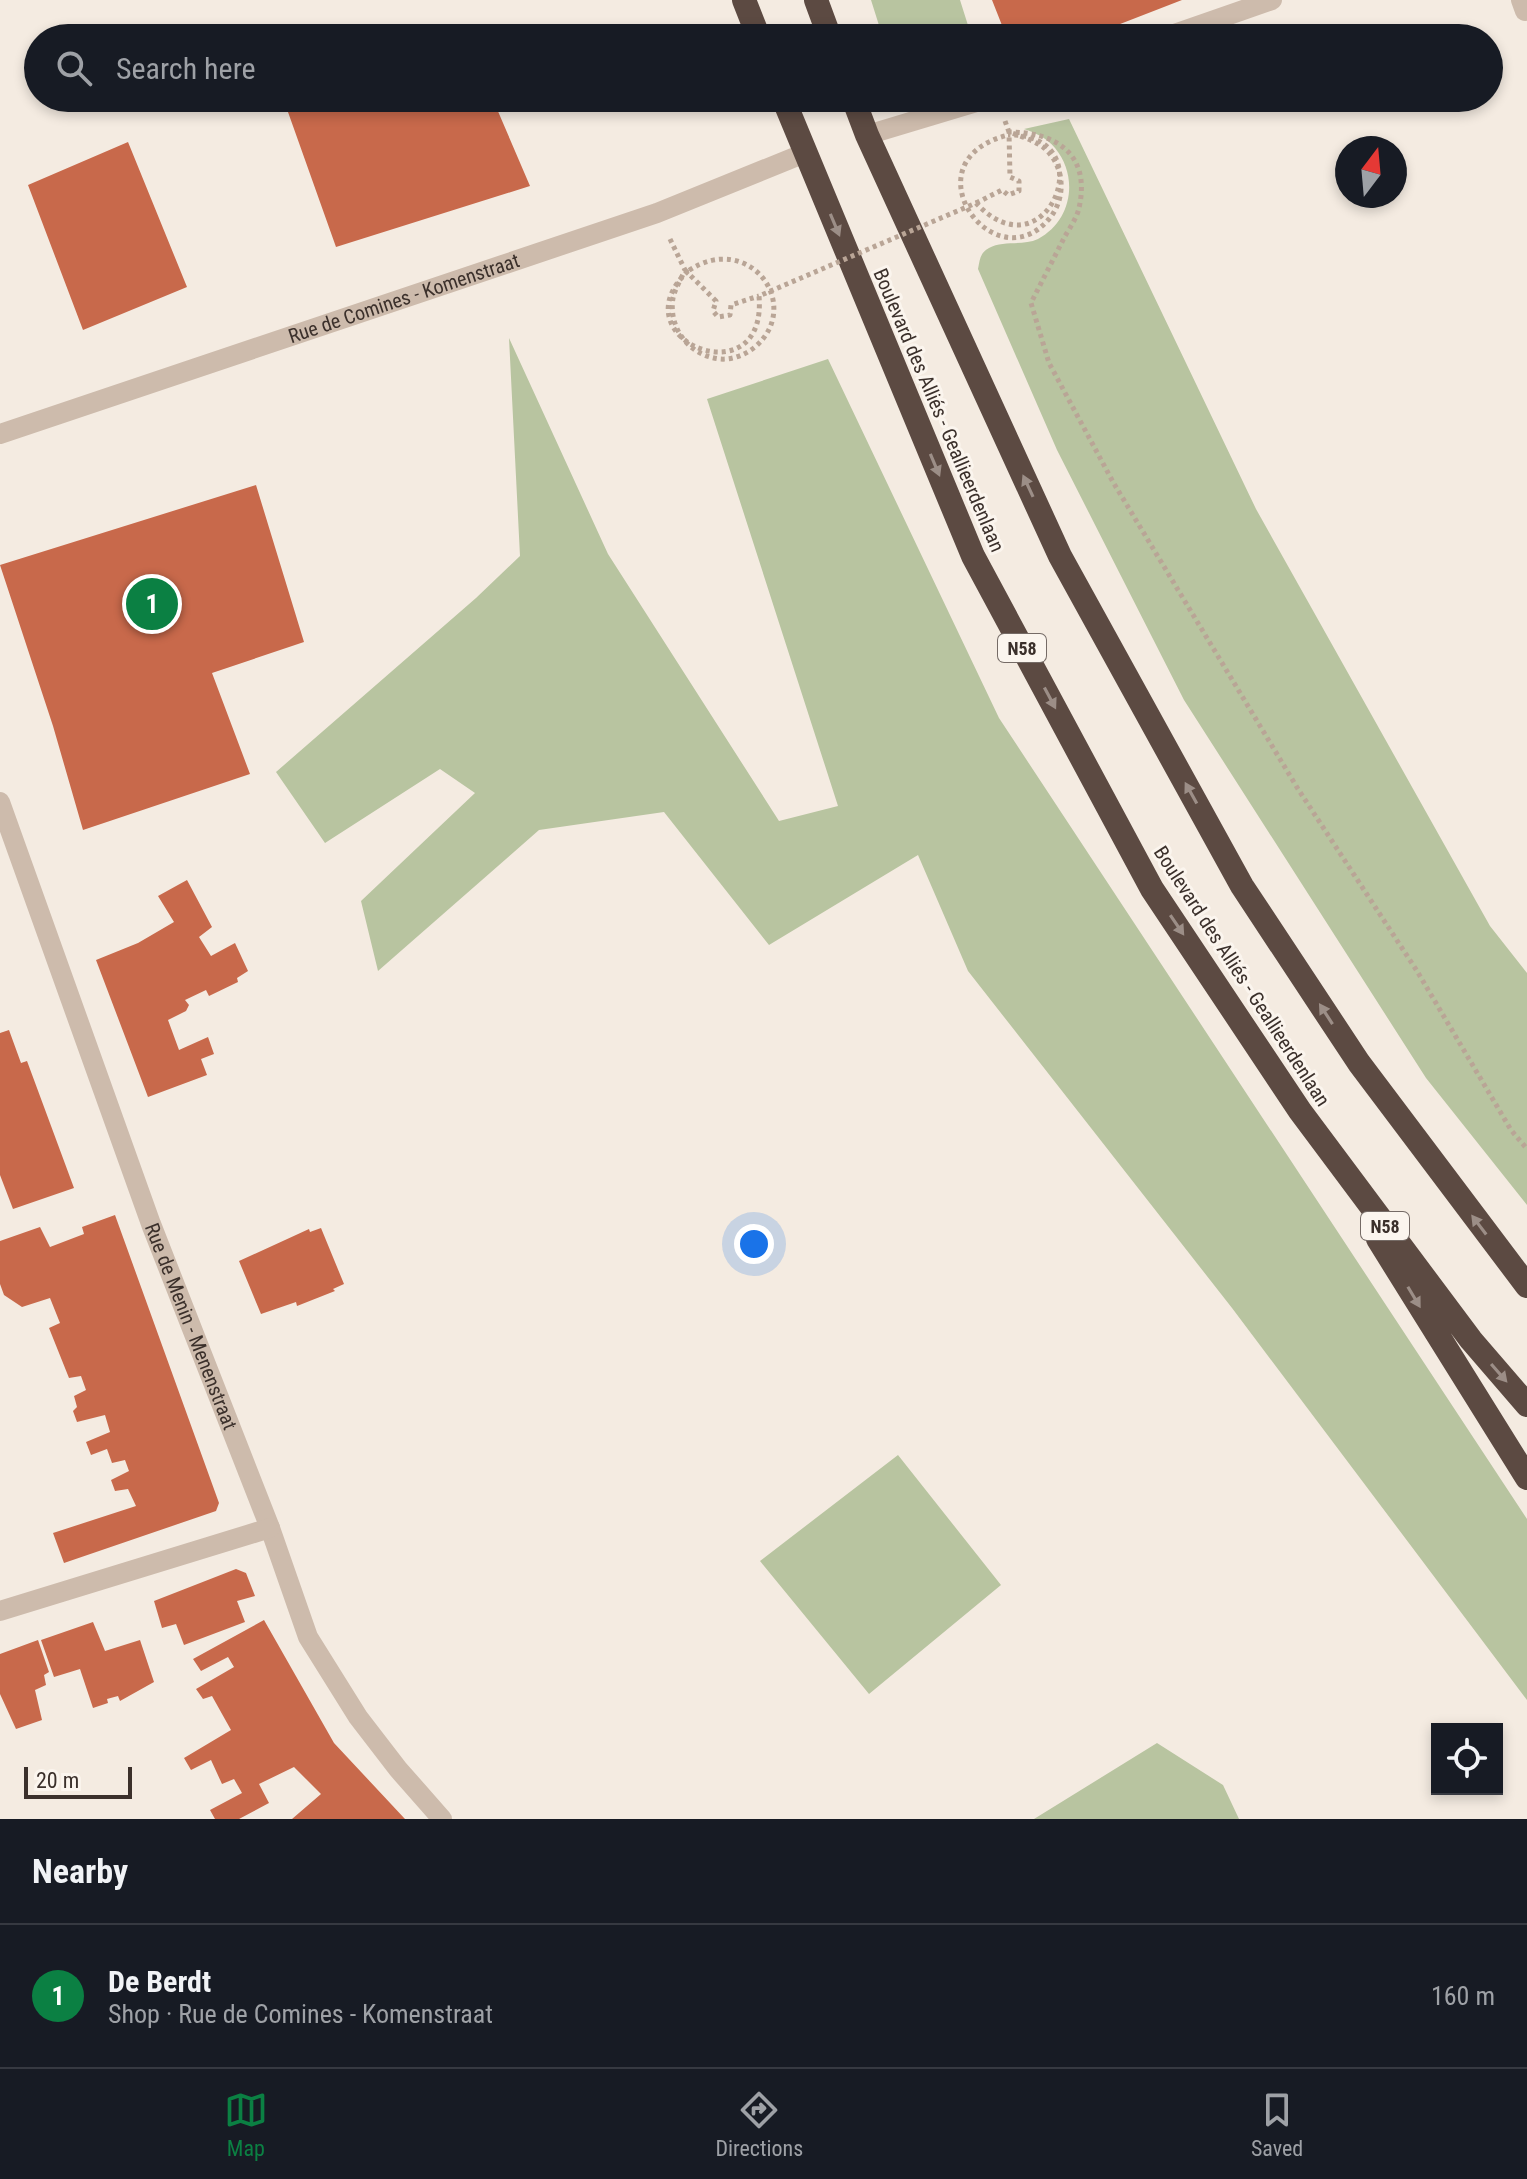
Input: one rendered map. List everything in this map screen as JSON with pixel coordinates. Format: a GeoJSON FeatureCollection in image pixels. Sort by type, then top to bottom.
{"type":"FeatureCollection","features":[{"type":"Feature","properties":{"kind":"highway"},"geometry":{"type":"LineString","coordinates":[[744,0],[753,24]]}},
{"type":"Feature","properties":{"kind":"highway"},"geometry":{"type":"LineString","coordinates":[[816,0],[825,24]]}},
{"type":"Feature","properties":{"kind":"highway","name":"Boulevard des Alliés - Geallieerdenlaan"},"geometry":{"type":"LineString","coordinates":[[789,112],[973,556],[1152,889],[1300,1111],[1471,1340],[1527,1405]]}},
{"type":"Feature","properties":{"kind":"highway"},"geometry":{"type":"LineString","coordinates":[[858,112],[1060,556],[1242,886],[1359,1063],[1527,1286]]}},
{"type":"Feature","properties":{"kind":"highway"},"geometry":{"type":"LineString","coordinates":[[1300,1111],[1527,1478]]}},
{"type":"Feature","properties":{"kind":"street"},"geometry":{"type":"LineString","coordinates":[[1203,24],[1272,0]]}},
{"type":"Feature","properties":{"kind":"street"},"geometry":{"type":"LineString","coordinates":[[867,135],[943,112]]}},
{"type":"Feature","properties":{"kind":"street","name":"Rue de Comines - Komenstraat"},"geometry":{"type":"LineString","coordinates":[[0,434],[657,213],[805,153]]}},
{"type":"Feature","properties":{"kind":"street","name":"Rue de Menin - Menenstraat"},"geometry":{"type":"LineString","coordinates":[[0,802],[151,1224],[270,1528],[308,1637],[358,1717],[442,1819]]}},
{"type":"Feature","properties":{"kind":"street"},"geometry":{"type":"LineString","coordinates":[[0,1611],[270,1528]]}},
{"type":"Feature","properties":{"kind":"path"},"geometry":{"type":"LineString","coordinates":[[657,213],[685,270],[716,301],[713,311],[718,317],[730,315],[731,305],[759,296],[1002,190],[1008,195],[1015,195],[1021,186],[1010,177],[1009,132],[1038,133],[1052,138],[1072,152],[1081,180],[1079,209],[1031,303],[1049,363],[1113,482],[1298,789],[1417,971],[1511,1130],[1527,1149]]}},
{"type":"Feature","properties":{"kind":"path"},"geometry":{"type":"LineString","coordinates":[[976,203],[994,220],[1018,225],[1041,217],[1050,209],[1061,187],[1061,174],[1058,163],[1043,143],[1020,135],[994,139],[972,154],[964,166],[961,179],[964,206],[982,227],[1008,237],[1034,231],[1054,212],[1060,200],[1062,186],[1060,173],[1046,149],[1021,137]]}},
{"type":"Feature","properties":{"kind":"path"},"geometry":{"type":"LineString","coordinates":[[685,270],[679,282],[674,294],[674,322],[679,334],[688,345],[712,358],[726,360],[739,357],[762,341],[773,316],[769,289],[752,268],[727,258],[700,263],[679,279],[670,302],[673,326],[680,336],[689,345],[712,353],[736,348],[746,341],[758,320],[759,296]]}},
{"type":"Feature","properties":{"kind":"green space"},"geometry":{"type":"Polygon","coordinates":[[[871,0],[960,0],[968,24],[879,24],[871,0]]]}},
{"type":"Feature","properties":{"kind":"green space"},"geometry":{"type":"Polygon","coordinates":[[[1069,119],[1256,509],[1490,926],[1527,973],[1527,1205],[1426,1078],[1184,700],[1057,450],[978,269],[982,254],[989,248],[1038,239],[1049,231],[1065,210],[1069,185],[1063,159],[1052,144],[1024,129],[1069,119]]]}},
{"type":"Feature","properties":{"kind":"green space"},"geometry":{"type":"Polygon","coordinates":[[[509,338],[608,554],[779,821],[838,806],[707,399],[828,359],[999,718],[1527,1519],[1527,1700],[1232,1308],[968,971],[918,855],[769,945],[664,812],[539,830],[378,971],[361,901],[475,793],[440,769],[325,843],[276,772],[520,556],[509,338]]]}},
{"type":"Feature","properties":{"kind":"green space"},"geometry":{"type":"Polygon","coordinates":[[[898,1455],[1001,1585],[869,1694],[760,1561],[898,1455]]]}},
{"type":"Feature","properties":{"kind":"green space"},"geometry":{"type":"Polygon","coordinates":[[[1157,1743],[1223,1785],[1239,1819],[1034,1819],[1157,1743]]]}},
{"type":"Feature","properties":{"kind":"building"},"geometry":{"type":"Polygon","coordinates":[[[992,0],[1182,0],[1120,24],[1001,24],[992,0]]]}},
{"type":"Feature","properties":{"kind":"building"},"geometry":{"type":"Polygon","coordinates":[[[288,112],[498,112],[530,186],[336,247],[288,112]]]}},
{"type":"Feature","properties":{"kind":"building"},"geometry":{"type":"Polygon","coordinates":[[[128,142],[187,287],[83,330],[28,185],[128,142]]]}},
{"type":"Feature","properties":{"kind":"building"},"geometry":{"type":"Polygon","coordinates":[[[256,485],[304,642],[212,673],[250,774],[83,830],[53,726],[0,565],[256,485]]]}},
{"type":"Feature","properties":{"kind":"building"},"geometry":{"type":"Polygon","coordinates":[[[187,880],[212,927],[199,937],[211,956],[235,943],[248,971],[237,978],[238,982],[209,996],[206,990],[185,1000],[189,1005],[186,1011],[168,1020],[179,1050],[208,1037],[214,1054],[201,1059],[207,1075],[148,1097],[96,960],[138,943],[174,922],[158,896],[187,880]]]}},
{"type":"Feature","properties":{"kind":"building"},"geometry":{"type":"Polygon","coordinates":[[[9,1030],[21,1063],[27,1061],[74,1188],[13,1209],[0,1175],[0,1033],[9,1030]]]}},
{"type":"Feature","properties":{"kind":"building"},"geometry":{"type":"Polygon","coordinates":[[[115,1215],[219,1503],[216,1511],[64,1563],[53,1533],[136,1506],[128,1489],[115,1491],[111,1480],[129,1471],[125,1460],[112,1463],[107,1449],[91,1455],[86,1442],[110,1432],[105,1415],[77,1422],[73,1411],[77,1407],[74,1396],[86,1390],[81,1376],[69,1378],[49,1328],[60,1323],[50,1298],[22,1307],[4,1295],[0,1284],[0,1241],[40,1227],[50,1247],[84,1234],[82,1227],[115,1215]]]}},
{"type":"Feature","properties":{"kind":"building"},"geometry":{"type":"Polygon","coordinates":[[[321,1228],[344,1284],[333,1289],[335,1291],[297,1306],[296,1302],[261,1314],[239,1261],[309,1229],[310,1232],[321,1228]]]}},
{"type":"Feature","properties":{"kind":"building"},"geometry":{"type":"Polygon","coordinates":[[[236,1569],[246,1573],[255,1596],[237,1601],[245,1622],[184,1645],[176,1624],[162,1628],[154,1601],[236,1569]]]}},
{"type":"Feature","properties":{"kind":"building"},"geometry":{"type":"Polygon","coordinates":[[[264,1620],[334,1743],[405,1819],[292,1819],[321,1794],[294,1767],[259,1784],[269,1803],[239,1819],[215,1819],[210,1810],[242,1793],[234,1779],[222,1784],[211,1760],[191,1770],[184,1758],[231,1730],[212,1696],[203,1699],[196,1689],[234,1667],[228,1657],[201,1671],[193,1659],[264,1620]]]}},
{"type":"Feature","properties":{"kind":"building"},"geometry":{"type":"Polygon","coordinates":[[[93,1622],[105,1651],[140,1640],[154,1682],[120,1701],[118,1696],[93,1708],[80,1669],[54,1677],[41,1640],[93,1622]]]}},
{"type":"Feature","properties":{"kind":"building"},"geometry":{"type":"Polygon","coordinates":[[[38,1640],[49,1672],[44,1675],[46,1685],[35,1690],[42,1720],[16,1729],[0,1694],[0,1654],[38,1640]]]}},
{"type":"Feature","properties":{"kind":"place","name":"De Berdt"},"geometry":{"type":"Point","coordinates":[152,604]}}]}
